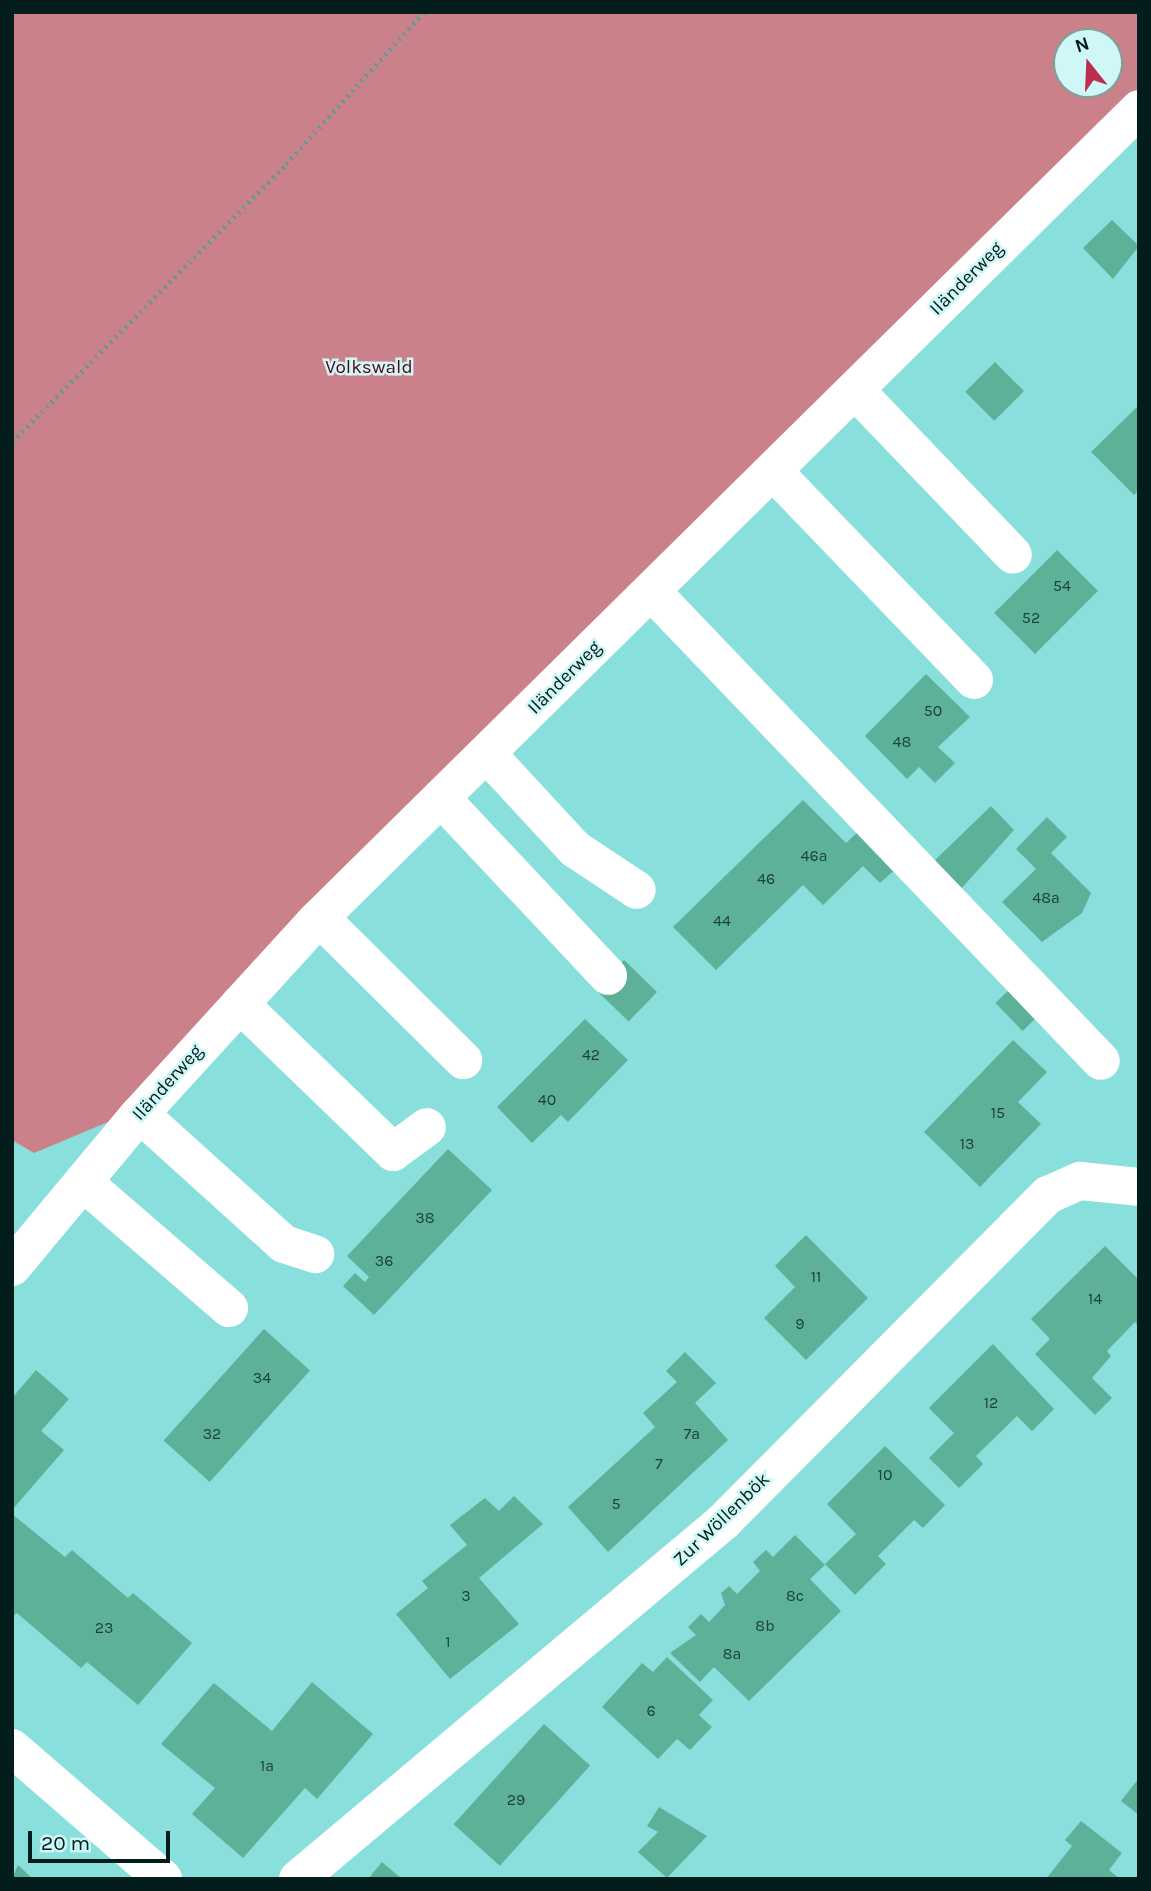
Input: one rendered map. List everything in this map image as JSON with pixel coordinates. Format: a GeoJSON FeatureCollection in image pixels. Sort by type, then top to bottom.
{"type":"FeatureCollection","features":[{"type":"Feature","properties":{"kind":"street","name":"Iländerweg"},"geometry":{"type":"LineString","coordinates":[[12,1267],[140,1114],[320,918],[1139,109]]}},
{"type":"Feature","properties":{"kind":"street"},"geometry":{"type":"LineString","coordinates":[[855,390],[1013,555]]}},
{"type":"Feature","properties":{"kind":"street"},"geometry":{"type":"LineString","coordinates":[[773,471],[974,680]]}},
{"type":"Feature","properties":{"kind":"street"},"geometry":{"type":"LineString","coordinates":[[652,592],[1101,1060]]}},
{"type":"Feature","properties":{"kind":"street"},"geometry":{"type":"LineString","coordinates":[[487,754],[575,849],[637,890]]}},
{"type":"Feature","properties":{"kind":"street"},"geometry":{"type":"LineString","coordinates":[[441,798],[608,976]]}},
{"type":"Feature","properties":{"kind":"street"},"geometry":{"type":"LineString","coordinates":[[320,918],[463,1060]]}},
{"type":"Feature","properties":{"kind":"street"},"geometry":{"type":"LineString","coordinates":[[240,1004],[393,1152],[427,1127]]}},
{"type":"Feature","properties":{"kind":"street"},"geometry":{"type":"LineString","coordinates":[[140,1114],[284,1244],[315,1254]]}},
{"type":"Feature","properties":{"kind":"street","name":"Zur Wöllenbök"},"geometry":{"type":"LineString","coordinates":[[298,1879],[723,1522],[1048,1195],[1080,1181],[1139,1187]]}},
{"type":"Feature","properties":{"kind":"street"},"geometry":{"type":"LineString","coordinates":[[83,1182],[229,1308]]}},
{"type":"Feature","properties":{"kind":"street"},"geometry":{"type":"LineString","coordinates":[[12,1748],[163,1879]]}},
{"type":"Feature","properties":{"kind":"path"},"geometry":{"type":"LineString","coordinates":[[12,442],[286,164],[424,12]]}},
{"type":"Feature","properties":{"kind":"green space","name":"Volkswald"},"geometry":{"type":"Polygon","coordinates":[[[12,12],[1139,12],[1139,105],[132,1112],[34,1153],[12,1140],[12,12]]]}},
{"type":"Feature","properties":{"kind":"building"},"geometry":{"type":"Polygon","coordinates":[[[1112,220],[1139,246],[1113,279],[1083,248],[1112,220]]]}},
{"type":"Feature","properties":{"kind":"building"},"geometry":{"type":"Polygon","coordinates":[[[995,362],[1024,391],[994,421],[965,392],[995,362]]]}},
{"type":"Feature","properties":{"kind":"building"},"geometry":{"type":"Polygon","coordinates":[[[1139,405],[1139,490],[1134,495],[1091,452],[1139,405]]]}},
{"type":"Feature","properties":{"kind":"building"},"geometry":{"type":"Polygon","coordinates":[[[1057,550],[1098,591],[1035,654],[994,613],[1057,550]]]}},
{"type":"Feature","properties":{"kind":"building"},"geometry":{"type":"Polygon","coordinates":[[[926,674],[970,717],[938,747],[955,763],[935,783],[919,767],[907,779],[865,736],[926,674]]]}},
{"type":"Feature","properties":{"kind":"building"},"geometry":{"type":"Polygon","coordinates":[[[803,800],[846,843],[861,829],[898,867],[880,883],[863,866],[823,905],[803,885],[716,970],[673,927],[803,800]]]}},
{"type":"Feature","properties":{"kind":"building"},"geometry":{"type":"Polygon","coordinates":[[[991,806],[1014,830],[960,890],[933,862],[991,806]]]}},
{"type":"Feature","properties":{"kind":"building"},"geometry":{"type":"Polygon","coordinates":[[[1047,817],[1067,837],[1051,853],[1091,893],[1082,913],[1042,942],[1002,902],[1036,869],[1016,849],[1047,817]]]}},
{"type":"Feature","properties":{"kind":"building"},"geometry":{"type":"Polygon","coordinates":[[[624,960],[657,992],[629,1021],[596,989],[624,960]]]}},
{"type":"Feature","properties":{"kind":"building"},"geometry":{"type":"Polygon","coordinates":[[[1012,987],[1039,1015],[1023,1031],[995,1003],[1012,987]]]}},
{"type":"Feature","properties":{"kind":"building"},"geometry":{"type":"Polygon","coordinates":[[[585,1019],[628,1060],[568,1122],[561,1115],[532,1143],[497,1107],[585,1019]]]}},
{"type":"Feature","properties":{"kind":"building"},"geometry":{"type":"Polygon","coordinates":[[[1013,1040],[1047,1072],[1018,1102],[1041,1124],[980,1187],[924,1132],[1013,1040]]]}},
{"type":"Feature","properties":{"kind":"building"},"geometry":{"type":"Polygon","coordinates":[[[448,1149],[492,1190],[374,1315],[343,1286],[355,1273],[365,1282],[369,1277],[347,1256],[448,1149]]]}},
{"type":"Feature","properties":{"kind":"building"},"geometry":{"type":"Polygon","coordinates":[[[806,1235],[868,1298],[806,1360],[764,1318],[795,1287],[775,1266],[806,1235]]]}},
{"type":"Feature","properties":{"kind":"building"},"geometry":{"type":"Polygon","coordinates":[[[1105,1246],[1139,1280],[1139,1326],[1135,1322],[1107,1351],[1111,1356],[1092,1378],[1112,1398],[1095,1415],[1035,1354],[1050,1339],[1031,1319],[1105,1246]]]}},
{"type":"Feature","properties":{"kind":"building"},"geometry":{"type":"Polygon","coordinates":[[[264,1329],[310,1370],[210,1482],[164,1440],[264,1329]]]}},
{"type":"Feature","properties":{"kind":"building"},"geometry":{"type":"Polygon","coordinates":[[[993,1344],[1054,1409],[1032,1431],[1017,1416],[976,1456],[983,1464],[959,1488],[929,1458],[954,1433],[929,1408],[993,1344]]]}},
{"type":"Feature","properties":{"kind":"building"},"geometry":{"type":"Polygon","coordinates":[[[685,1352],[716,1383],[695,1403],[728,1440],[608,1552],[568,1507],[655,1427],[643,1413],[677,1382],[666,1371],[685,1352]]]}},
{"type":"Feature","properties":{"kind":"building"},"geometry":{"type":"Polygon","coordinates":[[[36,1370],[69,1399],[41,1431],[64,1450],[12,1510],[12,1398],[36,1370]]]}},
{"type":"Feature","properties":{"kind":"building"},"geometry":{"type":"Polygon","coordinates":[[[885,1446],[945,1505],[923,1528],[914,1520],[878,1556],[886,1564],[855,1595],[825,1564],[856,1534],[827,1504],[885,1446]]]}},
{"type":"Feature","properties":{"kind":"building"},"geometry":{"type":"Polygon","coordinates":[[[514,1496],[543,1524],[479,1578],[519,1624],[450,1679],[396,1614],[428,1588],[422,1581],[467,1545],[450,1525],[485,1498],[499,1511],[514,1496]]]}},
{"type":"Feature","properties":{"kind":"building"},"geometry":{"type":"Polygon","coordinates":[[[12,1514],[65,1557],[72,1550],[128,1598],[133,1593],[192,1643],[138,1705],[87,1662],[81,1668],[17,1613],[12,1617],[12,1514]]]}},
{"type":"Feature","properties":{"kind":"building"},"geometry":{"type":"Polygon","coordinates":[[[795,1535],[825,1565],[810,1579],[841,1611],[749,1701],[714,1667],[700,1682],[670,1653],[696,1635],[688,1627],[701,1614],[709,1622],[725,1605],[721,1593],[729,1586],[737,1594],[760,1571],[753,1562],[766,1550],[773,1557],[795,1535]]]}},
{"type":"Feature","properties":{"kind":"building"},"geometry":{"type":"Polygon","coordinates":[[[667,1657],[713,1700],[699,1715],[712,1727],[690,1750],[677,1739],[658,1759],[602,1707],[642,1663],[653,1672],[667,1657]]]}},
{"type":"Feature","properties":{"kind":"building"},"geometry":{"type":"Polygon","coordinates":[[[312,1682],[373,1734],[317,1799],[305,1788],[243,1858],[192,1814],[215,1788],[161,1744],[214,1683],[272,1731],[312,1682]]]}},
{"type":"Feature","properties":{"kind":"building"},"geometry":{"type":"Polygon","coordinates":[[[544,1724],[590,1765],[500,1866],[454,1824],[544,1724]]]}},
{"type":"Feature","properties":{"kind":"building"},"geometry":{"type":"Polygon","coordinates":[[[1139,1778],[1139,1815],[1121,1801],[1139,1778]]]}},
{"type":"Feature","properties":{"kind":"building"},"geometry":{"type":"Polygon","coordinates":[[[659,1807],[707,1836],[667,1878],[638,1852],[658,1832],[647,1826],[659,1807]]]}},
{"type":"Feature","properties":{"kind":"building"},"geometry":{"type":"Polygon","coordinates":[[[1081,1821],[1122,1853],[1109,1870],[1120,1879],[1046,1879],[1072,1846],[1065,1840],[1081,1821]]]}},
{"type":"Feature","properties":{"kind":"building"},"geometry":{"type":"Polygon","coordinates":[[[382,1862],[402,1879],[368,1879],[382,1862]]]}},
{"type":"Feature","properties":{"kind":"building"},"geometry":{"type":"Polygon","coordinates":[[[18,1865],[33,1879],[12,1879],[18,1865]]]}}]}
